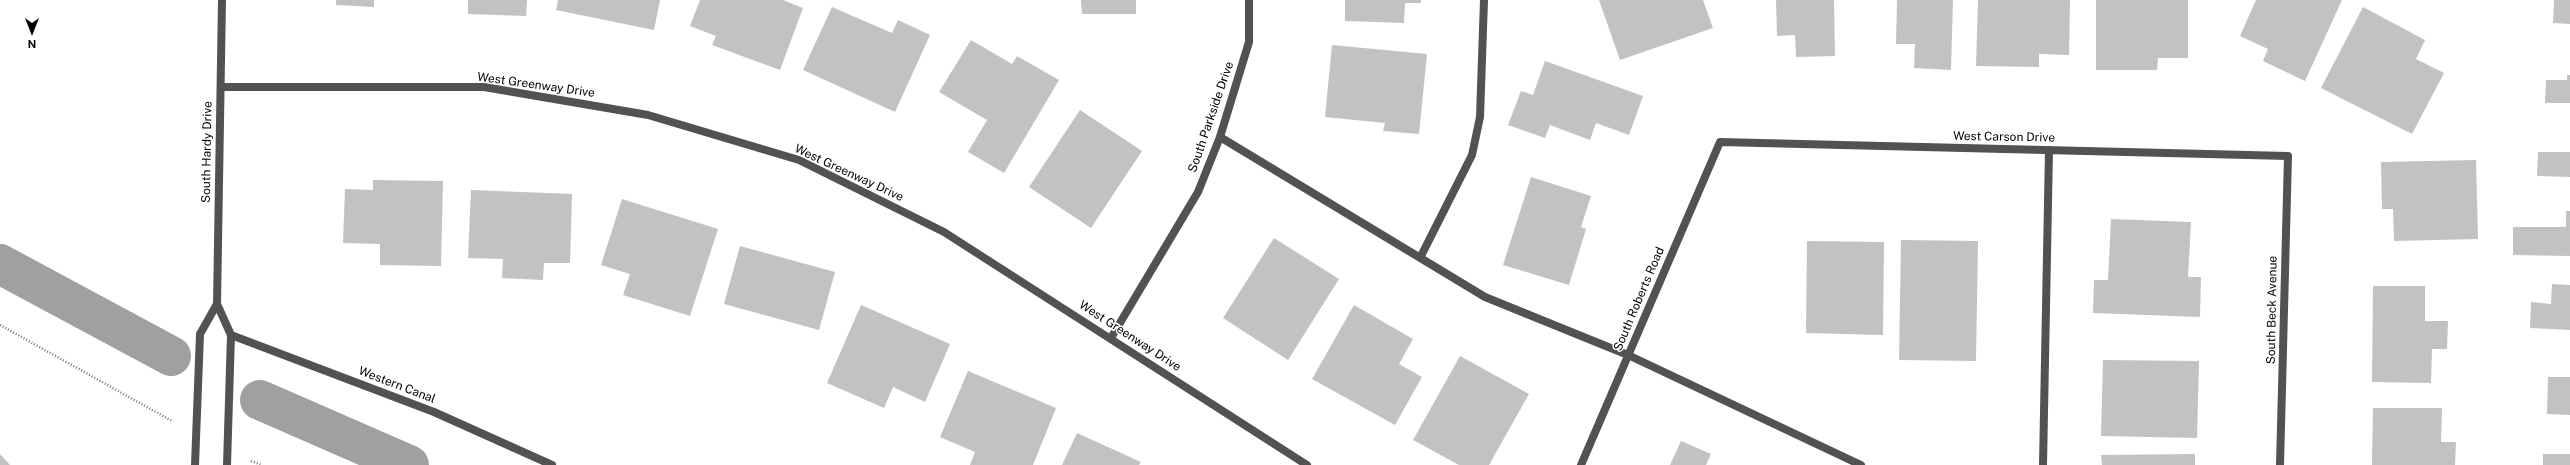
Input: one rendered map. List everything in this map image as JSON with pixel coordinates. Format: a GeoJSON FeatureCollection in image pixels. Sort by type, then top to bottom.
{"type":"FeatureCollection","features":[{"type":"Feature","properties":{"kind":"street","name":"South Hardy Drive"},"geometry":{"type":"LineString","coordinates":[[222,0],[217,304],[231,335],[227,465]]}},
{"type":"Feature","properties":{"kind":"street","name":"South Parkside Drive"},"geometry":{"type":"LineString","coordinates":[[1111,338],[1198,192],[1220,137],[1248,42],[1249,0]]}},
{"type":"Feature","properties":{"kind":"street"},"geometry":{"type":"LineString","coordinates":[[1420,258],[1472,155],[1480,117],[1484,0]]}},
{"type":"Feature","properties":{"kind":"street","name":"West Greenway Drive"},"geometry":{"type":"LineString","coordinates":[[221,87],[484,87],[648,115],[799,160],[944,232],[1307,465]]}},
{"type":"Feature","properties":{"kind":"street"},"geometry":{"type":"LineString","coordinates":[[1220,137],[1485,297],[1628,355],[1861,465]]}},
{"type":"Feature","properties":{"kind":"street","name":"West Carson Drive"},"geometry":{"type":"LineString","coordinates":[[1720,142],[2288,156]]}},
{"type":"Feature","properties":{"kind":"street","name":"South Roberts Road"},"geometry":{"type":"LineString","coordinates":[[1581,465],[1720,142]]}},
{"type":"Feature","properties":{"kind":"street"},"geometry":{"type":"LineString","coordinates":[[2043,465],[2049,150]]}},
{"type":"Feature","properties":{"kind":"street","name":"South Beck Avenue"},"geometry":{"type":"LineString","coordinates":[[2280,465],[2288,156]]}},
{"type":"Feature","properties":{"kind":"street","name":"South Hardy Drive"},"geometry":{"type":"LineString","coordinates":[[195,465],[200,334],[217,304]]}},
{"type":"Feature","properties":{"kind":"street","name":"Western Canal"},"geometry":{"type":"LineString","coordinates":[[231,335],[434,412],[552,465]]}},
{"type":"Feature","properties":{"kind":"path"},"geometry":{"type":"LineString","coordinates":[[0,325],[174,422]]}},
{"type":"Feature","properties":{"kind":"path"},"geometry":{"type":"LineString","coordinates":[[250,461],[262,465]]}},
{"type":"Feature","properties":{"kind":"building"},"geometry":{"type":"Polygon","coordinates":[[[336,0],[374,0],[374,7],[336,5],[336,0]]]}},
{"type":"Feature","properties":{"kind":"building"},"geometry":{"type":"Polygon","coordinates":[[[468,0],[527,0],[526,16],[468,14],[468,0]]]}},
{"type":"Feature","properties":{"kind":"building"},"geometry":{"type":"Polygon","coordinates":[[[558,0],[660,0],[654,30],[556,10],[558,0]]]}},
{"type":"Feature","properties":{"kind":"building"},"geometry":{"type":"Polygon","coordinates":[[[700,0],[783,0],[803,8],[780,70],[712,45],[716,36],[690,26],[700,0]]]}},
{"type":"Feature","properties":{"kind":"building"},"geometry":{"type":"Polygon","coordinates":[[[1081,0],[1136,0],[1136,14],[1082,14],[1081,0]]]}},
{"type":"Feature","properties":{"kind":"building"},"geometry":{"type":"Polygon","coordinates":[[[1345,0],[1421,0],[1421,3],[1405,3],[1404,23],[1345,21],[1345,0]]]}},
{"type":"Feature","properties":{"kind":"building"},"geometry":{"type":"Polygon","coordinates":[[[1599,0],[1703,0],[1713,28],[1620,60],[1599,0]]]}},
{"type":"Feature","properties":{"kind":"building"},"geometry":{"type":"Polygon","coordinates":[[[1776,0],[1834,0],[1835,56],[1796,57],[1795,35],[1777,36],[1776,0]]]}},
{"type":"Feature","properties":{"kind":"building"},"geometry":{"type":"Polygon","coordinates":[[[1897,0],[1953,0],[1951,70],[1914,68],[1915,44],[1896,44],[1897,0]]]}},
{"type":"Feature","properties":{"kind":"building"},"geometry":{"type":"Polygon","coordinates":[[[1978,0],[2070,0],[2069,55],[2039,54],[2039,67],[1976,66],[1978,0]]]}},
{"type":"Feature","properties":{"kind":"building"},"geometry":{"type":"Polygon","coordinates":[[[2096,0],[2188,0],[2188,58],[2158,58],[2157,70],[2096,70],[2096,0]]]}},
{"type":"Feature","properties":{"kind":"building"},"geometry":{"type":"Polygon","coordinates":[[[2256,0],[2342,0],[2305,81],[2263,61],[2268,49],[2240,36],[2256,0]]]}},
{"type":"Feature","properties":{"kind":"building"},"geometry":{"type":"Polygon","coordinates":[[[2554,0],[2570,0],[2570,24],[2553,23],[2554,0]]]}},
{"type":"Feature","properties":{"kind":"building"},"geometry":{"type":"Polygon","coordinates":[[[832,7],[892,33],[898,20],[930,35],[895,112],[803,70],[832,7]]]}},
{"type":"Feature","properties":{"kind":"building"},"geometry":{"type":"Polygon","coordinates":[[[2363,7],[2425,40],[2416,59],[2444,73],[2412,134],[2321,88],[2363,7]]]}},
{"type":"Feature","properties":{"kind":"building"},"geometry":{"type":"Polygon","coordinates":[[[971,40],[1012,64],[1017,56],[1059,80],[1004,173],[968,152],[987,120],[939,92],[971,40]]]}},
{"type":"Feature","properties":{"kind":"building"},"geometry":{"type":"Polygon","coordinates":[[[1332,45],[1427,54],[1419,134],[1383,131],[1385,123],[1325,117],[1332,45]]]}},
{"type":"Feature","properties":{"kind":"building"},"geometry":{"type":"Polygon","coordinates":[[[1545,61],[1643,96],[1629,135],[1596,123],[1590,140],[1550,125],[1545,138],[1508,125],[1521,91],[1533,95],[1545,61]]]}},
{"type":"Feature","properties":{"kind":"building"},"geometry":{"type":"Polygon","coordinates":[[[2567,75],[2570,75],[2570,103],[2545,103],[2546,80],[2567,80],[2567,75]]]}},
{"type":"Feature","properties":{"kind":"building"},"geometry":{"type":"Polygon","coordinates":[[[1080,110],[1142,151],[1091,228],[1029,187],[1080,110]]]}},
{"type":"Feature","properties":{"kind":"building"},"geometry":{"type":"Polygon","coordinates":[[[2538,152],[2570,152],[2570,177],[2537,176],[2538,152]]]}},
{"type":"Feature","properties":{"kind":"building"},"geometry":{"type":"Polygon","coordinates":[[[2476,160],[2478,239],[2394,241],[2393,209],[2382,209],[2381,162],[2476,160]]]}},
{"type":"Feature","properties":{"kind":"building"},"geometry":{"type":"Polygon","coordinates":[[[1531,177],[1591,196],[1581,227],[1586,229],[1569,285],[1503,265],[1531,177]]]}},
{"type":"Feature","properties":{"kind":"building"},"geometry":{"type":"Polygon","coordinates":[[[373,180],[443,181],[441,266],[380,265],[380,244],[343,243],[345,189],[373,190],[373,180]]]}},
{"type":"Feature","properties":{"kind":"building"},"geometry":{"type":"Polygon","coordinates":[[[471,190],[572,194],[570,263],[544,263],[543,280],[502,278],[503,259],[468,258],[471,190]]]}},
{"type":"Feature","properties":{"kind":"building"},"geometry":{"type":"Polygon","coordinates":[[[622,199],[718,229],[690,316],[623,295],[630,274],[601,265],[622,199]]]}},
{"type":"Feature","properties":{"kind":"building"},"geometry":{"type":"Polygon","coordinates":[[[2566,211],[2570,211],[2570,256],[2513,255],[2513,227],[2566,227],[2566,211]]]}},
{"type":"Feature","properties":{"kind":"building"},"geometry":{"type":"Polygon","coordinates":[[[2111,219],[2191,222],[2188,277],[2201,277],[2200,317],[2093,313],[2094,280],[2108,280],[2111,219]]]}},
{"type":"Feature","properties":{"kind":"building"},"geometry":{"type":"Polygon","coordinates":[[[1274,238],[1339,279],[1288,360],[1223,318],[1274,238]]]}},
{"type":"Feature","properties":{"kind":"building"},"geometry":{"type":"Polygon","coordinates":[[[1901,240],[1978,241],[1976,361],[1899,360],[1901,240]]]}},
{"type":"Feature","properties":{"kind":"building"},"geometry":{"type":"Polygon","coordinates":[[[1807,241],[1884,242],[1883,335],[1806,333],[1807,241]]]}},
{"type":"Feature","properties":{"kind":"building"},"geometry":{"type":"Polygon","coordinates":[[[740,246],[835,272],[819,330],[724,304],[740,246]]]}},
{"type":"Feature","properties":{"kind":"building"},"geometry":{"type":"Polygon","coordinates":[[[2552,284],[2570,285],[2570,330],[2530,328],[2531,302],[2551,304],[2552,284]]]}},
{"type":"Feature","properties":{"kind":"building"},"geometry":{"type":"Polygon","coordinates":[[[2373,286],[2425,286],[2425,321],[2448,321],[2447,349],[2432,349],[2431,383],[2372,382],[2373,286]]]}},
{"type":"Feature","properties":{"kind":"building"},"geometry":{"type":"Polygon","coordinates":[[[861,305],[950,344],[925,402],[893,387],[884,408],[827,383],[861,305]]]}},
{"type":"Feature","properties":{"kind":"building"},"geometry":{"type":"Polygon","coordinates":[[[1354,305],[1413,339],[1399,364],[1422,377],[1395,425],[1312,379],[1354,305]]]}},
{"type":"Feature","properties":{"kind":"building"},"geometry":{"type":"Polygon","coordinates":[[[1460,356],[1529,394],[1489,465],[1459,465],[1413,440],[1460,356]]]}},
{"type":"Feature","properties":{"kind":"building"},"geometry":{"type":"Polygon","coordinates":[[[2103,360],[2199,361],[2197,438],[2101,436],[2103,360]]]}},
{"type":"Feature","properties":{"kind":"building"},"geometry":{"type":"Polygon","coordinates":[[[968,371],[1056,408],[1033,465],[970,465],[975,452],[940,437],[968,371]]]}},
{"type":"Feature","properties":{"kind":"building"},"geometry":{"type":"Polygon","coordinates":[[[2548,377],[2570,377],[2570,415],[2547,414],[2548,377]]]}},
{"type":"Feature","properties":{"kind":"building"},"geometry":{"type":"Polygon","coordinates":[[[2373,408],[2442,408],[2441,442],[2456,442],[2455,465],[2372,465],[2373,408]]]}},
{"type":"Feature","properties":{"kind":"building"},"geometry":{"type":"Polygon","coordinates":[[[1077,433],[1141,462],[1139,465],[1062,465],[1077,433]]]}},
{"type":"Feature","properties":{"kind":"building"},"geometry":{"type":"Polygon","coordinates":[[[1681,441],[1711,454],[1706,465],[1670,465],[1681,441]]]}},
{"type":"Feature","properties":{"kind":"building"},"geometry":{"type":"Polygon","coordinates":[[[0,454],[10,465],[0,465],[0,454]]]}},
{"type":"Feature","properties":{"kind":"building"},"geometry":{"type":"Polygon","coordinates":[[[2195,454],[2195,465],[2102,465],[2101,455],[2195,454]]]}},
{"type":"Feature","properties":{"kind":"building"},"geometry":{"type":"Polygon","coordinates":[[[2543,454],[2570,454],[2570,465],[2543,465],[2543,454]]]}},
{"type":"Feature","properties":{"kind":"waterway"},"geometry":{"type":"LineString","coordinates":[[0,264],[171,356]]}},
{"type":"Feature","properties":{"kind":"waterway"},"geometry":{"type":"LineString","coordinates":[[260,400],[409,465]]}}]}
